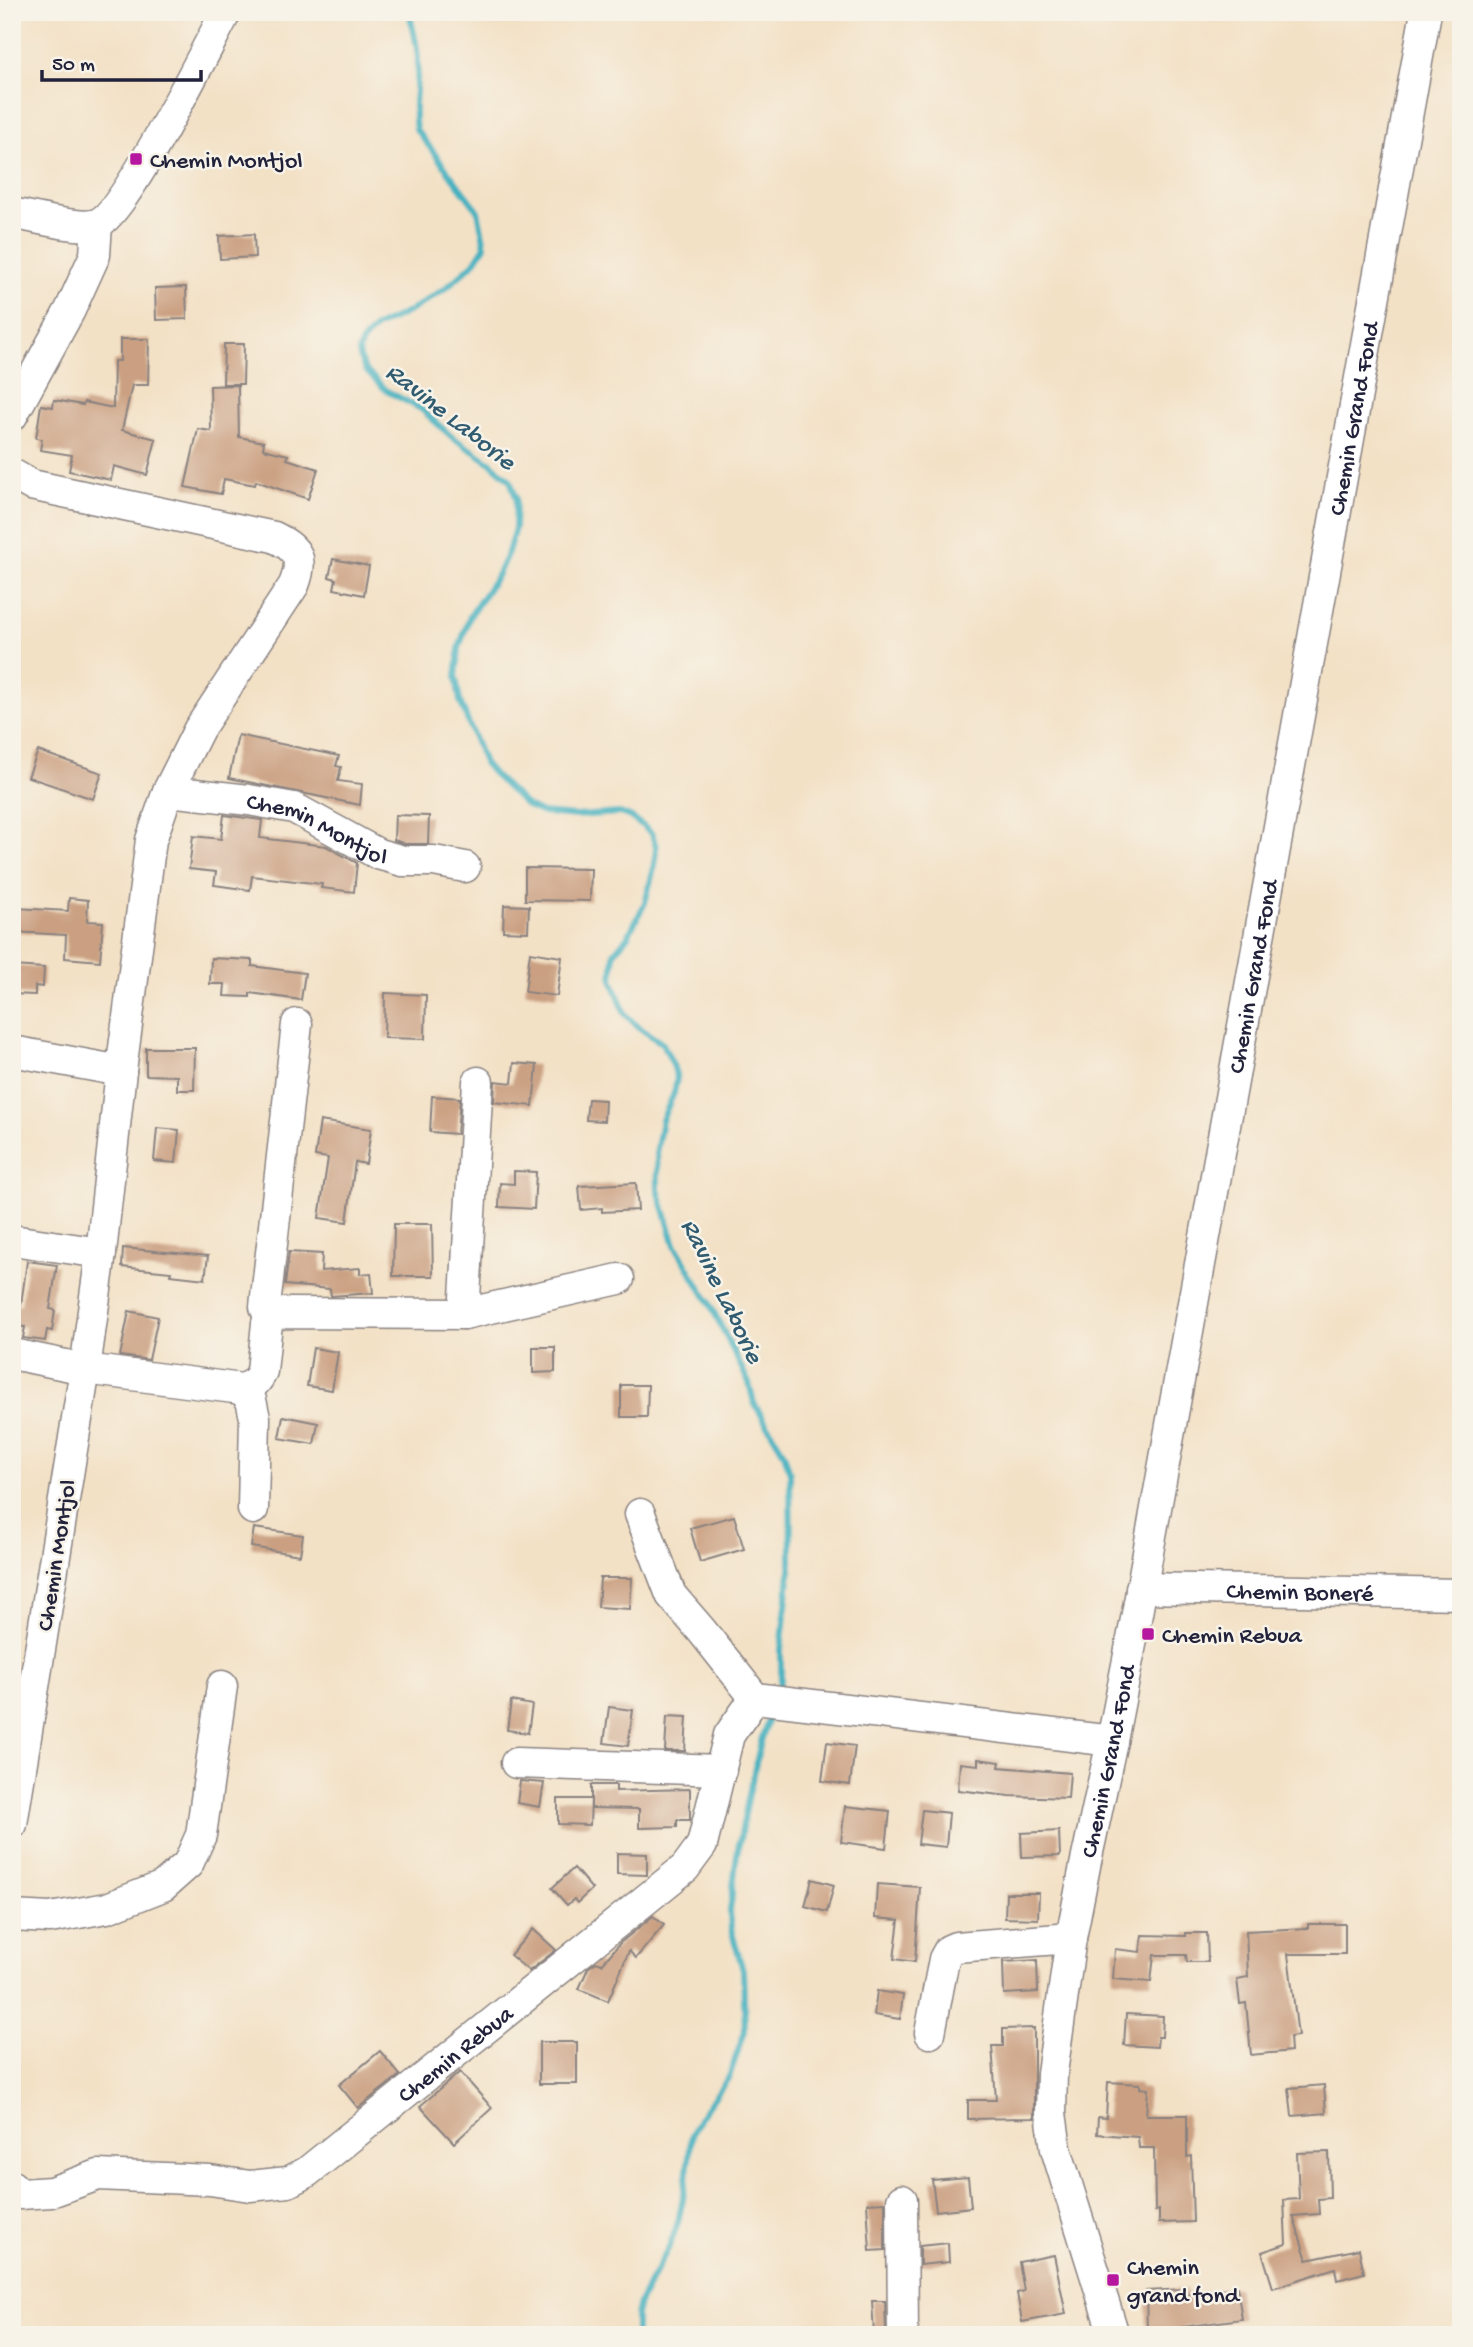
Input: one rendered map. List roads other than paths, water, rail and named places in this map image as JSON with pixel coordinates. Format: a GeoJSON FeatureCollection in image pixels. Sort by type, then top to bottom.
{"type":"FeatureCollection","features":[{"type":"Feature","properties":{"kind":"street"},"geometry":{"type":"LineString","coordinates":[[12,213],[74,225],[97,224],[121,201],[226,12]]}},
{"type":"Feature","properties":{"kind":"street","name":"Chemin Grand Fond"},"geometry":{"type":"LineString","coordinates":[[1114,2335],[1056,2149],[1051,2113],[1052,2073],[1071,1938],[1141,1588],[1426,12]]}},
{"type":"Feature","properties":{"kind":"street"},"geometry":{"type":"LineString","coordinates":[[12,416],[70,310],[95,255],[97,224]]}},
{"type":"Feature","properties":{"kind":"street","name":"Chemin Montjol"},"geometry":{"type":"LineString","coordinates":[[12,474],[32,485],[274,537],[287,543],[297,553],[300,566],[294,585],[199,729],[168,791],[151,840],[85,1368],[13,1816]]}},
{"type":"Feature","properties":{"kind":"street","name":"Chemin Montjol"},"geometry":{"type":"LineString","coordinates":[[168,791],[294,808],[378,854],[403,861],[434,861],[465,867]]}},
{"type":"Feature","properties":{"kind":"street"},"geometry":{"type":"LineString","coordinates":[[270,1318],[265,1307],[298,1024]]}},
{"type":"Feature","properties":{"kind":"street"},"geometry":{"type":"LineString","coordinates":[[12,1051],[121,1072]]}},
{"type":"Feature","properties":{"kind":"street"},"geometry":{"type":"LineString","coordinates":[[464,1314],[478,1082]]}},
{"type":"Feature","properties":{"kind":"street"},"geometry":{"type":"LineString","coordinates":[[12,1240],[101,1253]]}},
{"type":"Feature","properties":{"kind":"street"},"geometry":{"type":"LineString","coordinates":[[12,1354],[85,1368],[242,1389],[256,1383],[262,1371],[267,1323],[270,1318],[285,1313],[464,1314],[619,1279]]}},
{"type":"Feature","properties":{"kind":"street"},"geometry":{"type":"LineString","coordinates":[[242,1389],[251,1400],[255,1418],[253,1509]]}},
{"type":"Feature","properties":{"kind":"street"},"geometry":{"type":"LineString","coordinates":[[640,1514],[671,1595],[760,1698],[1112,1741]]}},
{"type":"Feature","properties":{"kind":"street","name":"Chemin Boneré"},"geometry":{"type":"LineString","coordinates":[[1141,1588],[1461,1594]]}},
{"type":"Feature","properties":{"kind":"street"},"geometry":{"type":"LineString","coordinates":[[12,1916],[50,1919],[107,1909],[163,1886],[188,1864],[201,1835],[222,1686]]}},
{"type":"Feature","properties":{"kind":"street","name":"Chemin Rebua"},"geometry":{"type":"LineString","coordinates":[[16,2190],[51,2192],[98,2175],[209,2180],[250,2186],[288,2182],[307,2172],[685,1868],[702,1845],[729,1735],[760,1698]]}},
{"type":"Feature","properties":{"kind":"street"},"geometry":{"type":"LineString","coordinates":[[516,1763],[721,1770]]}},
{"type":"Feature","properties":{"kind":"street"},"geometry":{"type":"LineString","coordinates":[[930,2033],[944,1959],[949,1950],[956,1947],[1071,1938]]}},
{"type":"Feature","properties":{"kind":"street"},"geometry":{"type":"LineString","coordinates":[[902,2200],[903,2335]]}},
{"type":"Feature","properties":{"kind":"waterway","name":"Ravine Laborie"},"geometry":{"type":"LineString","coordinates":[[409,12],[418,56],[416,129],[478,211],[485,246],[474,263],[446,288],[410,311],[376,327],[362,342],[360,358],[365,370],[387,391],[421,409],[452,437],[491,463],[510,480],[516,498],[515,528],[508,552],[498,574],[470,616],[459,648],[456,677],[460,701],[484,763],[527,806],[543,813],[576,816],[620,813],[630,817],[652,834],[656,847],[655,864],[645,903],[628,936],[614,953],[612,979],[625,1014],[663,1044],[677,1078],[674,1093],[662,1120],[657,1148],[658,1190],[675,1245],[710,1304],[749,1383],[754,1403],[784,1453],[790,1473],[791,1561],[781,1650],[781,1678],[777,1694]]}},
{"type":"Feature","properties":{"kind":"waterway","name":"Ravine Laborie"},"geometry":{"type":"LineString","coordinates":[[636,2335],[639,2303],[670,2245],[678,2222],[692,2134],[700,2117],[729,2077],[745,2031],[743,1970],[731,1929],[730,1911],[737,1854],[749,1794],[772,1707]]}},
{"type":"Feature","properties":{"kind":"place","name":"Chemin Montjol"},"geometry":{"type":"Point","coordinates":[136,159]}},
{"type":"Feature","properties":{"kind":"place","name":"Chemin Rebua"},"geometry":{"type":"Point","coordinates":[1148,1634]}},
{"type":"Feature","properties":{"kind":"place","name":"Chemin grand fond"},"geometry":{"type":"Point","coordinates":[1113,2280]}}]}
